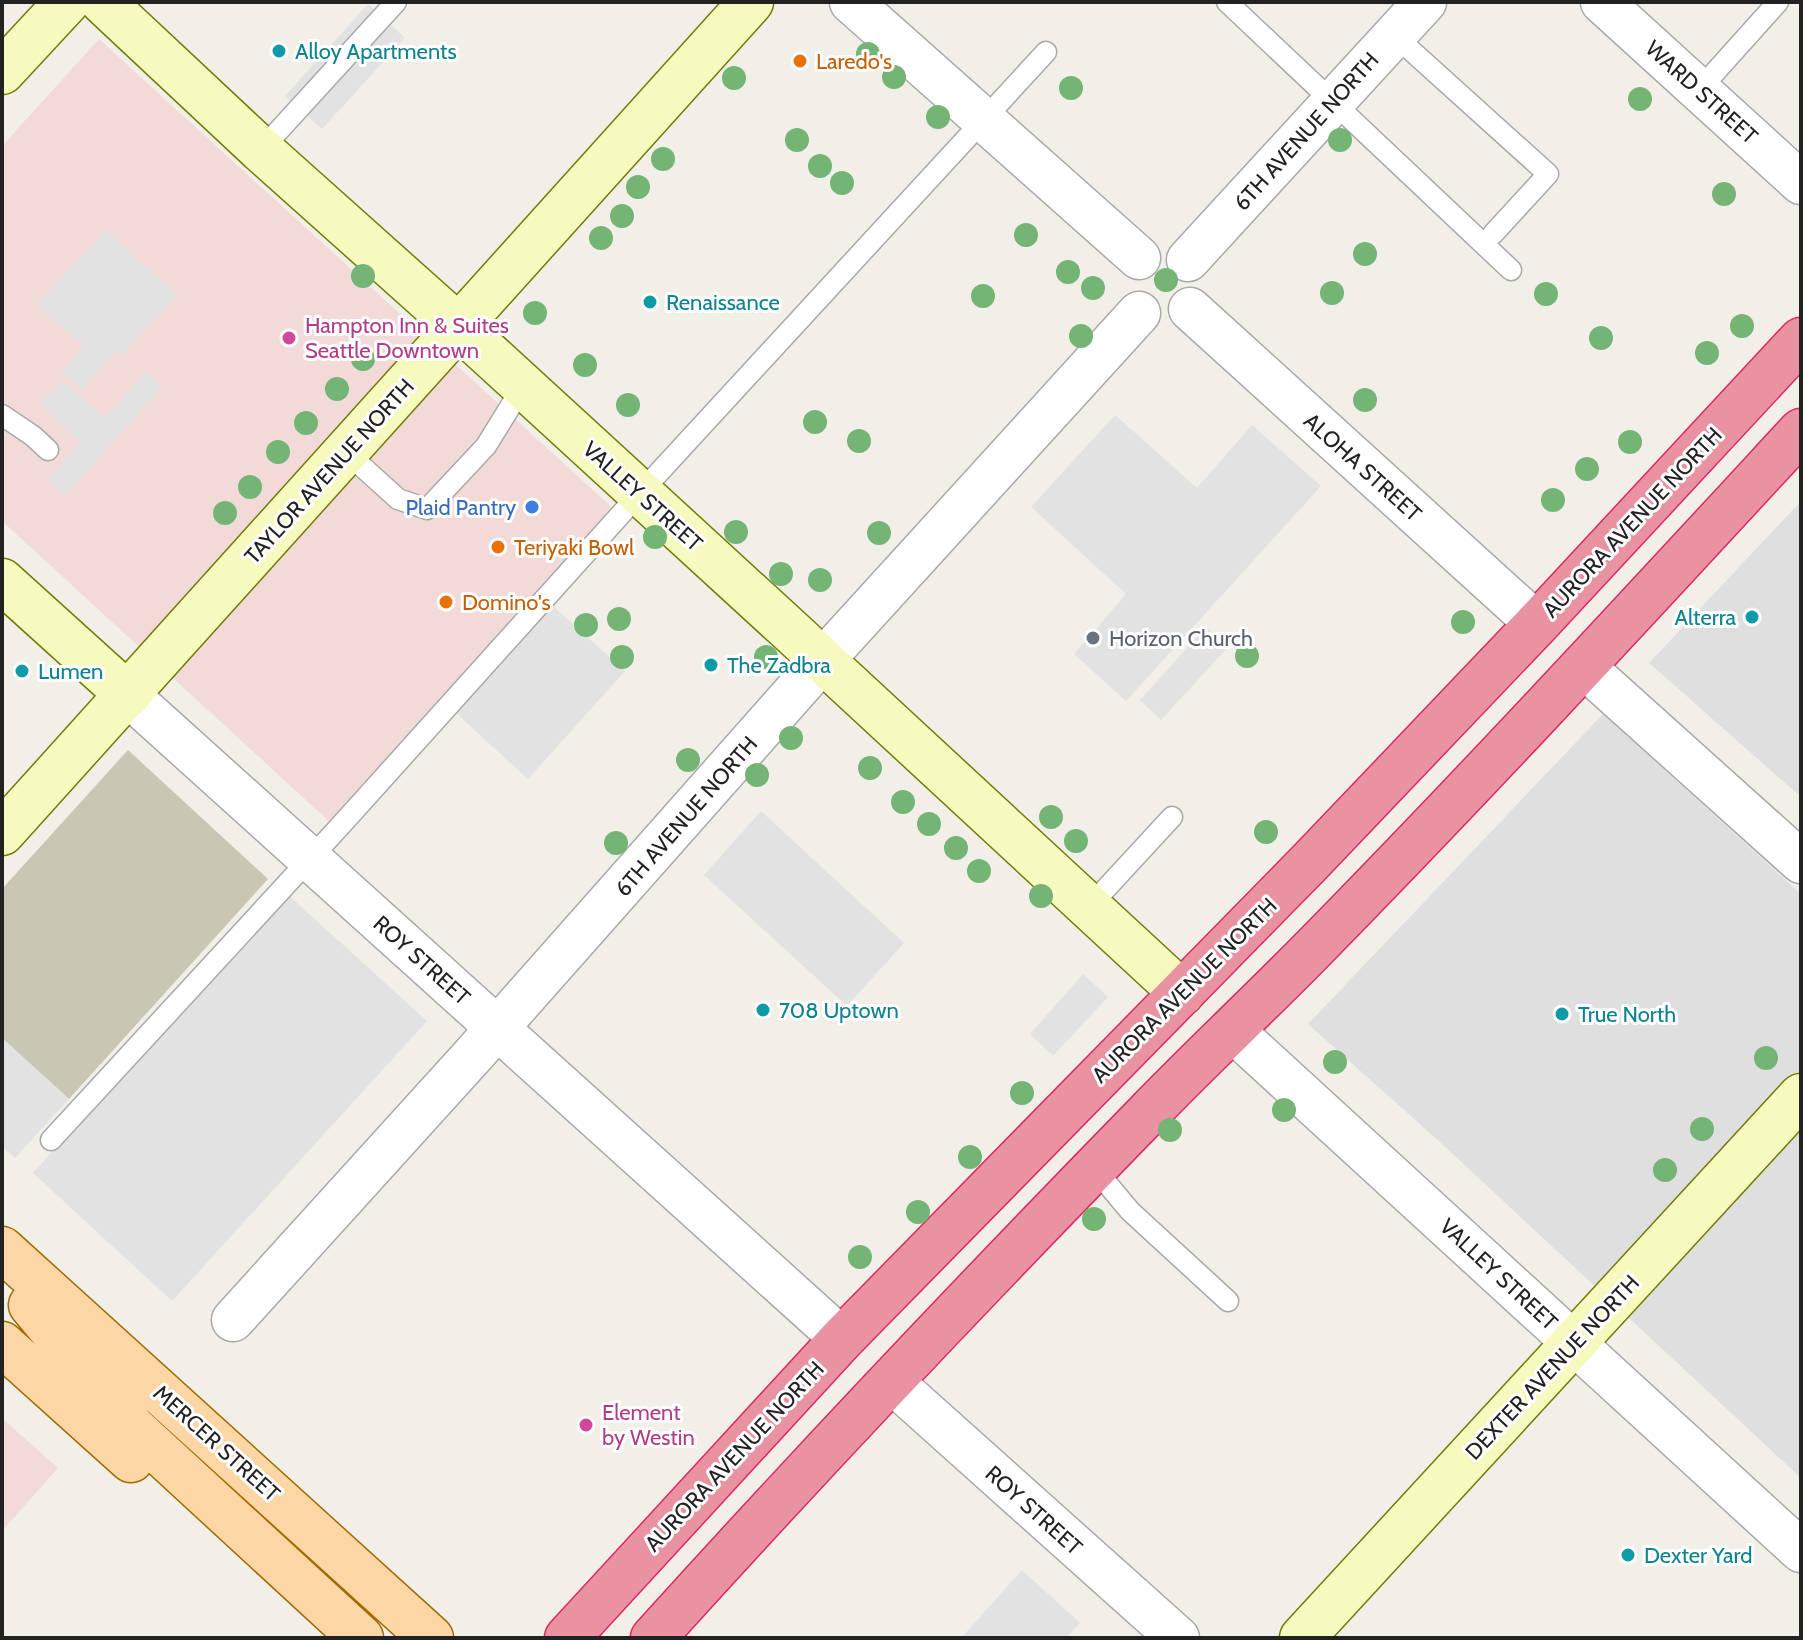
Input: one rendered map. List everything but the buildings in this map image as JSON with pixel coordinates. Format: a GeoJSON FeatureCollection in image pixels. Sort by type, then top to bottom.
{"type":"FeatureCollection","features":[{"type":"Feature","properties":{"kind":"highway","name":"AURORA AVENUE NORTH"},"geometry":{"type":"LineString","coordinates":[[574,1631],[842,1339],[1322,850],[1801,340]]}},
{"type":"Feature","properties":{"kind":"highway"},"geometry":{"type":"LineString","coordinates":[[653,1638],[891,1381],[1094,1168],[1313,949],[1583,666],[1801,431]]}},
{"type":"Feature","properties":{"kind":"main road","name":"MERCER STREET"},"geometry":{"type":"LineString","coordinates":[[2,1249],[431,1638]]}},
{"type":"Feature","properties":{"kind":"main road"},"geometry":{"type":"LineString","coordinates":[[2,1265],[28,1302],[133,1428],[361,1638]]}},
{"type":"Feature","properties":{"kind":"main road"},"geometry":{"type":"LineString","coordinates":[[2,1344],[325,1638]]}},
{"type":"Feature","properties":{"kind":"street"},"geometry":{"type":"LineString","coordinates":[[2,72],[67,2]]}},
{"type":"Feature","properties":{"kind":"street","name":"VALLEY STREET"},"geometry":{"type":"LineString","coordinates":[[103,2],[261,150],[823,660],[1182,993]]}},
{"type":"Feature","properties":{"kind":"street","name":"TAYLOR AVENUE NORTH"},"geometry":{"type":"LineString","coordinates":[[2,833],[751,2]]}},
{"type":"Feature","properties":{"kind":"street"},"geometry":{"type":"LineString","coordinates":[[851,2],[1139,258]]}},
{"type":"Feature","properties":{"kind":"street","name":"6TH AVENUE NORTH"},"geometry":{"type":"LineString","coordinates":[[1188,260],[1425,2]]}},
{"type":"Feature","properties":{"kind":"street","name":"WARD STREET"},"geometry":{"type":"LineString","coordinates":[[1602,2],[1801,183]]}},
{"type":"Feature","properties":{"kind":"street"},"geometry":{"type":"LineString","coordinates":[[1163,249],[1188,260],[1194,267],[1199,291],[1190,309],[1176,319],[1165,322],[1153,321],[1139,313],[1128,298],[1126,287],[1133,265],[1139,258],[1163,249]]}},
{"type":"Feature","properties":{"kind":"street","name":"ALOHA STREET"},"geometry":{"type":"LineString","coordinates":[[1190,309],[1537,624]]}},
{"type":"Feature","properties":{"kind":"street","name":"6TH AVENUE NORTH"},"geometry":{"type":"LineString","coordinates":[[233,1320],[497,1029],[823,660],[1139,313]]}},
{"type":"Feature","properties":{"kind":"street","name":"ROY STREET"},"geometry":{"type":"LineString","coordinates":[[2,581],[842,1339]]}},
{"type":"Feature","properties":{"kind":"street"},"geometry":{"type":"LineString","coordinates":[[1583,666],[1801,862]]}},
{"type":"Feature","properties":{"kind":"street","name":"VALLEY STREET"},"geometry":{"type":"LineString","coordinates":[[1232,1030],[1801,1551]]}},
{"type":"Feature","properties":{"kind":"street","name":"DEXTER AVENUE NORTH"},"geometry":{"type":"LineString","coordinates":[[1302,1638],[1801,1096]]}},
{"type":"Feature","properties":{"kind":"street","name":"ROY STREET"},"geometry":{"type":"LineString","coordinates":[[891,1381],[1178,1638]]}},
{"type":"Feature","properties":{"kind":"lane"},"geometry":{"type":"LineString","coordinates":[[261,150],[396,2]]}},
{"type":"Feature","properties":{"kind":"lane"},"geometry":{"type":"LineString","coordinates":[[1227,2],[1511,270]]}},
{"type":"Feature","properties":{"kind":"lane"},"geometry":{"type":"LineString","coordinates":[[1699,90],[1778,2]]}},
{"type":"Feature","properties":{"kind":"lane"},"geometry":{"type":"LineString","coordinates":[[1394,35],[1548,174],[1493,234]]}},
{"type":"Feature","properties":{"kind":"lane"},"geometry":{"type":"LineString","coordinates":[[51,1140],[1046,52]]}},
{"type":"Feature","properties":{"kind":"lane"},"geometry":{"type":"LineString","coordinates":[[346,452],[398,499],[427,509],[486,446],[523,386]]}},
{"type":"Feature","properties":{"kind":"lane"},"geometry":{"type":"LineString","coordinates":[[2,415],[48,450]]}},
{"type":"Feature","properties":{"kind":"lane"},"geometry":{"type":"LineString","coordinates":[[1088,908],[1172,817]]}},
{"type":"Feature","properties":{"kind":"lane"},"geometry":{"type":"LineString","coordinates":[[1094,1168],[1130,1211],[1228,1301]]}},
{"type":"Feature","properties":{"kind":"shaded area"},"geometry":{"type":"Polygon","coordinates":[[[368,4],[405,38],[322,129],[285,96],[368,4]]]}},
{"type":"Feature","properties":{"kind":"shaded area"},"geometry":{"type":"Polygon","coordinates":[[[99,39],[618,513],[332,824],[2,521],[2,146],[99,39]]]}},
{"type":"Feature","properties":{"kind":"shaded area"},"geometry":{"type":"Polygon","coordinates":[[[106,230],[177,295],[121,355],[116,352],[81,390],[62,372],[84,346],[37,305],[106,230]]]}},
{"type":"Feature","properties":{"kind":"shaded area"},"geometry":{"type":"Polygon","coordinates":[[[146,372],[162,387],[65,495],[47,479],[80,442],[40,404],[62,380],[105,418],[146,372]]]}},
{"type":"Feature","properties":{"kind":"shaded area"},"geometry":{"type":"Polygon","coordinates":[[[1115,415],[1197,488],[1252,425],[1321,486],[1126,701],[1074,654],[1126,594],[1031,507],[1115,415]]]}},
{"type":"Feature","properties":{"kind":"shaded area","name":"Alterra"},"geometry":{"type":"Polygon","coordinates":[[[1801,501],[1801,797],[1649,663],[1801,501]]]}},
{"type":"Feature","properties":{"kind":"shaded area"},"geometry":{"type":"Polygon","coordinates":[[[553,606],[625,671],[528,779],[456,713],[553,606]]]}},
{"type":"Feature","properties":{"kind":"shaded area"},"geometry":{"type":"Polygon","coordinates":[[[1206,627],[1228,647],[1161,720],[1140,700],[1206,627]]]}},
{"type":"Feature","properties":{"kind":"shaded area"},"geometry":{"type":"Polygon","coordinates":[[[1603,714],[1801,894],[1801,1478],[1442,1144],[1308,1024],[1603,714]]]}},
{"type":"Feature","properties":{"kind":"shaded area"},"geometry":{"type":"Polygon","coordinates":[[[128,750],[268,879],[69,1099],[2,1038],[2,889],[128,750]]]}},
{"type":"Feature","properties":{"kind":"shaded area"},"geometry":{"type":"Polygon","coordinates":[[[761,811],[904,943],[847,1006],[704,875],[761,811]]]}},
{"type":"Feature","properties":{"kind":"shaded area"},"geometry":{"type":"Polygon","coordinates":[[[286,893],[427,1021],[172,1301],[33,1173],[286,893]]]}},
{"type":"Feature","properties":{"kind":"shaded area"},"geometry":{"type":"Polygon","coordinates":[[[1083,974],[1108,997],[1053,1056],[1030,1034],[1083,974]]]}},
{"type":"Feature","properties":{"kind":"shaded area"},"geometry":{"type":"Polygon","coordinates":[[[2,1038],[69,1099],[15,1158],[2,1146],[2,1038]]]}},
{"type":"Feature","properties":{"kind":"shaded area"},"geometry":{"type":"Polygon","coordinates":[[[2,1418],[58,1468],[2,1531],[2,1418]]]}},
{"type":"Feature","properties":{"kind":"shaded area"},"geometry":{"type":"Polygon","coordinates":[[[1022,1570],[1080,1623],[1066,1638],[961,1638],[1022,1570]]]}},
{"type":"Feature","properties":{"kind":"place","name":"Alloy Apartments"},"geometry":{"type":"Point","coordinates":[279,51]}},
{"type":"Feature","properties":{"kind":"place","name":"Laredo's"},"geometry":{"type":"Point","coordinates":[800,61]}},
{"type":"Feature","properties":{"kind":"place","name":"Renaissance"},"geometry":{"type":"Point","coordinates":[650,302]}},
{"type":"Feature","properties":{"kind":"place","name":"Hampton Inn & Suites Seattle Downtown"},"geometry":{"type":"Point","coordinates":[289,338]}},
{"type":"Feature","properties":{"kind":"place","name":"Plaid Pantry"},"geometry":{"type":"Point","coordinates":[532,507]}},
{"type":"Feature","properties":{"kind":"place","name":"Teriyaki Bowl"},"geometry":{"type":"Point","coordinates":[498,547]}},
{"type":"Feature","properties":{"kind":"place","name":"Domino's"},"geometry":{"type":"Point","coordinates":[446,602]}},
{"type":"Feature","properties":{"kind":"place","name":"Alterra"},"geometry":{"type":"Point","coordinates":[1752,617]}},
{"type":"Feature","properties":{"kind":"place","name":"Horizon Church"},"geometry":{"type":"Point","coordinates":[1093,638]}},
{"type":"Feature","properties":{"kind":"place","name":"The Zadbra"},"geometry":{"type":"Point","coordinates":[711,665]}},
{"type":"Feature","properties":{"kind":"place","name":"Lumen"},"geometry":{"type":"Point","coordinates":[22,671]}},
{"type":"Feature","properties":{"kind":"place","name":"708 Uptown"},"geometry":{"type":"Point","coordinates":[763,1010]}},
{"type":"Feature","properties":{"kind":"place","name":"True North"},"geometry":{"type":"Point","coordinates":[1562,1014]}},
{"type":"Feature","properties":{"kind":"place","name":"Element by Westin"},"geometry":{"type":"Point","coordinates":[586,1425]}},
{"type":"Feature","properties":{"kind":"place","name":"Dexter Yard"},"geometry":{"type":"Point","coordinates":[1628,1555]}}]}
